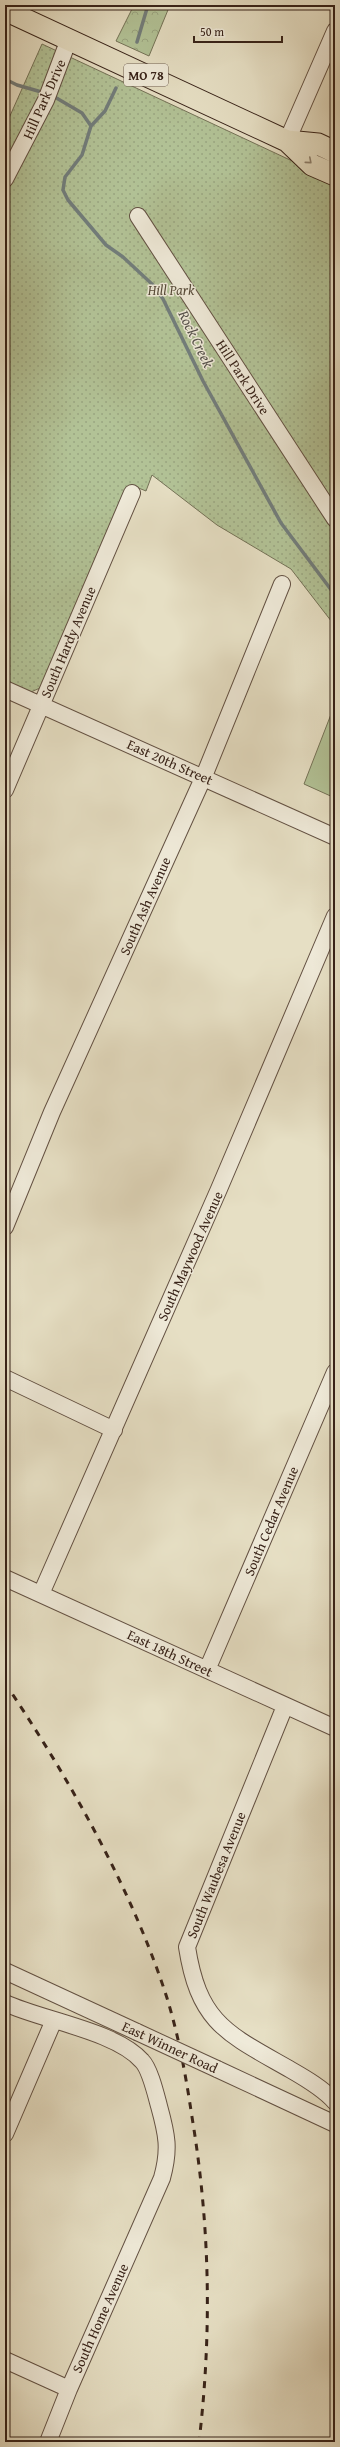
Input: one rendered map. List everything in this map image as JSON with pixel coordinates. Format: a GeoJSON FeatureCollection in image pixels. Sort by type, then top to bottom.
{"type":"FeatureCollection","features":[{"type":"Feature","properties":{"kind":"main road","name":"MO 78"},"geometry":{"type":"LineString","coordinates":[[5,10],[287,141],[312,165],[335,175]]}},
{"type":"Feature","properties":{"kind":"main road","name":"MO 78"},"geometry":{"type":"LineString","coordinates":[[287,141],[318,144],[335,152]]}},
{"type":"Feature","properties":{"kind":"street"},"geometry":{"type":"LineString","coordinates":[[287,141],[335,31]]}},
{"type":"Feature","properties":{"kind":"street","name":"Hill Park Drive"},"geometry":{"type":"LineString","coordinates":[[5,179],[48,95],[69,39]]}},
{"type":"Feature","properties":{"kind":"street","name":"Hill Park Drive"},"geometry":{"type":"LineString","coordinates":[[138,216],[335,519]]}},
{"type":"Feature","properties":{"kind":"street","name":"South Hardy Avenue"},"geometry":{"type":"LineString","coordinates":[[5,790],[132,493]]}},
{"type":"Feature","properties":{"kind":"street","name":"South Ash Avenue"},"geometry":{"type":"LineString","coordinates":[[5,1227],[52,1112],[204,776],[282,584]]}},
{"type":"Feature","properties":{"kind":"street","name":"East 20th Street"},"geometry":{"type":"LineString","coordinates":[[5,689],[204,776],[335,837]]}},
{"type":"Feature","properties":{"kind":"street","name":"South Maywood Avenue"},"geometry":{"type":"LineString","coordinates":[[41,1594],[114,1430],[335,916]]}},
{"type":"Feature","properties":{"kind":"street","name":"South Cedar Avenue"},"geometry":{"type":"LineString","coordinates":[[207,1670],[335,1372]]}},
{"type":"Feature","properties":{"kind":"street"},"geometry":{"type":"LineString","coordinates":[[5,1378],[114,1430]]}},
{"type":"Feature","properties":{"kind":"street","name":"East 18th Street"},"geometry":{"type":"LineString","coordinates":[[5,1578],[335,1728]]}},
{"type":"Feature","properties":{"kind":"street","name":"South Waubesa Avenue"},"geometry":{"type":"LineString","coordinates":[[285,1706],[187,1946],[191,1975],[200,1997],[211,2016],[230,2034],[298,2074],[335,2102]]}},
{"type":"Feature","properties":{"kind":"street","name":"East Winner Road"},"geometry":{"type":"LineString","coordinates":[[5,1971],[335,2124]]}},
{"type":"Feature","properties":{"kind":"street","name":"South Home Avenue"},"geometry":{"type":"LineString","coordinates":[[5,2003],[103,2037],[143,2061],[154,2089],[166,2130],[168,2156],[154,2195],[69,2389],[48,2442]]}},
{"type":"Feature","properties":{"kind":"street"},"geometry":{"type":"LineString","coordinates":[[5,2134],[54,2020]]}},
{"type":"Feature","properties":{"kind":"street"},"geometry":{"type":"LineString","coordinates":[[5,2360],[69,2389]]}},
{"type":"Feature","properties":{"kind":"green space"},"geometry":{"type":"Polygon","coordinates":[[[134,5],[170,5],[149,56],[116,41],[134,5]]]}},
{"type":"Feature","properties":{"kind":"green space","name":"Hill Park"},"geometry":{"type":"Polygon","coordinates":[[[42,44],[335,181],[335,626],[291,569],[217,525],[152,475],[146,491],[131,485],[40,688],[31,692],[5,681],[5,127],[42,44]]]}},
{"type":"Feature","properties":{"kind":"green space"},"geometry":{"type":"Polygon","coordinates":[[[335,704],[335,798],[304,784],[335,704]]]}},
{"type":"Feature","properties":{"kind":"waterway","name":"Rock Creek"},"geometry":{"type":"LineString","coordinates":[[137,42],[148,5]]}},
{"type":"Feature","properties":{"kind":"waterway"},"geometry":{"type":"LineString","coordinates":[[5,79],[17,85],[45,93]]}},
{"type":"Feature","properties":{"kind":"waterway","name":"Rock Creek"},"geometry":{"type":"LineString","coordinates":[[116,88],[105,111],[91,126],[82,155],[65,177],[63,190],[68,200],[106,245],[123,257],[153,285],[163,299],[203,381],[281,523],[335,595]]}},
{"type":"Feature","properties":{"kind":"waterway"},"geometry":{"type":"LineString","coordinates":[[53,96],[82,113],[91,126]]}},
{"type":"Feature","properties":{"kind":"railway"},"geometry":{"type":"LineString","coordinates":[[5,1683],[29,1719],[75,1796],[117,1875],[153,1957],[175,2027],[182,2057],[198,2158],[206,2239],[206,2360],[199,2442]]}}]}
